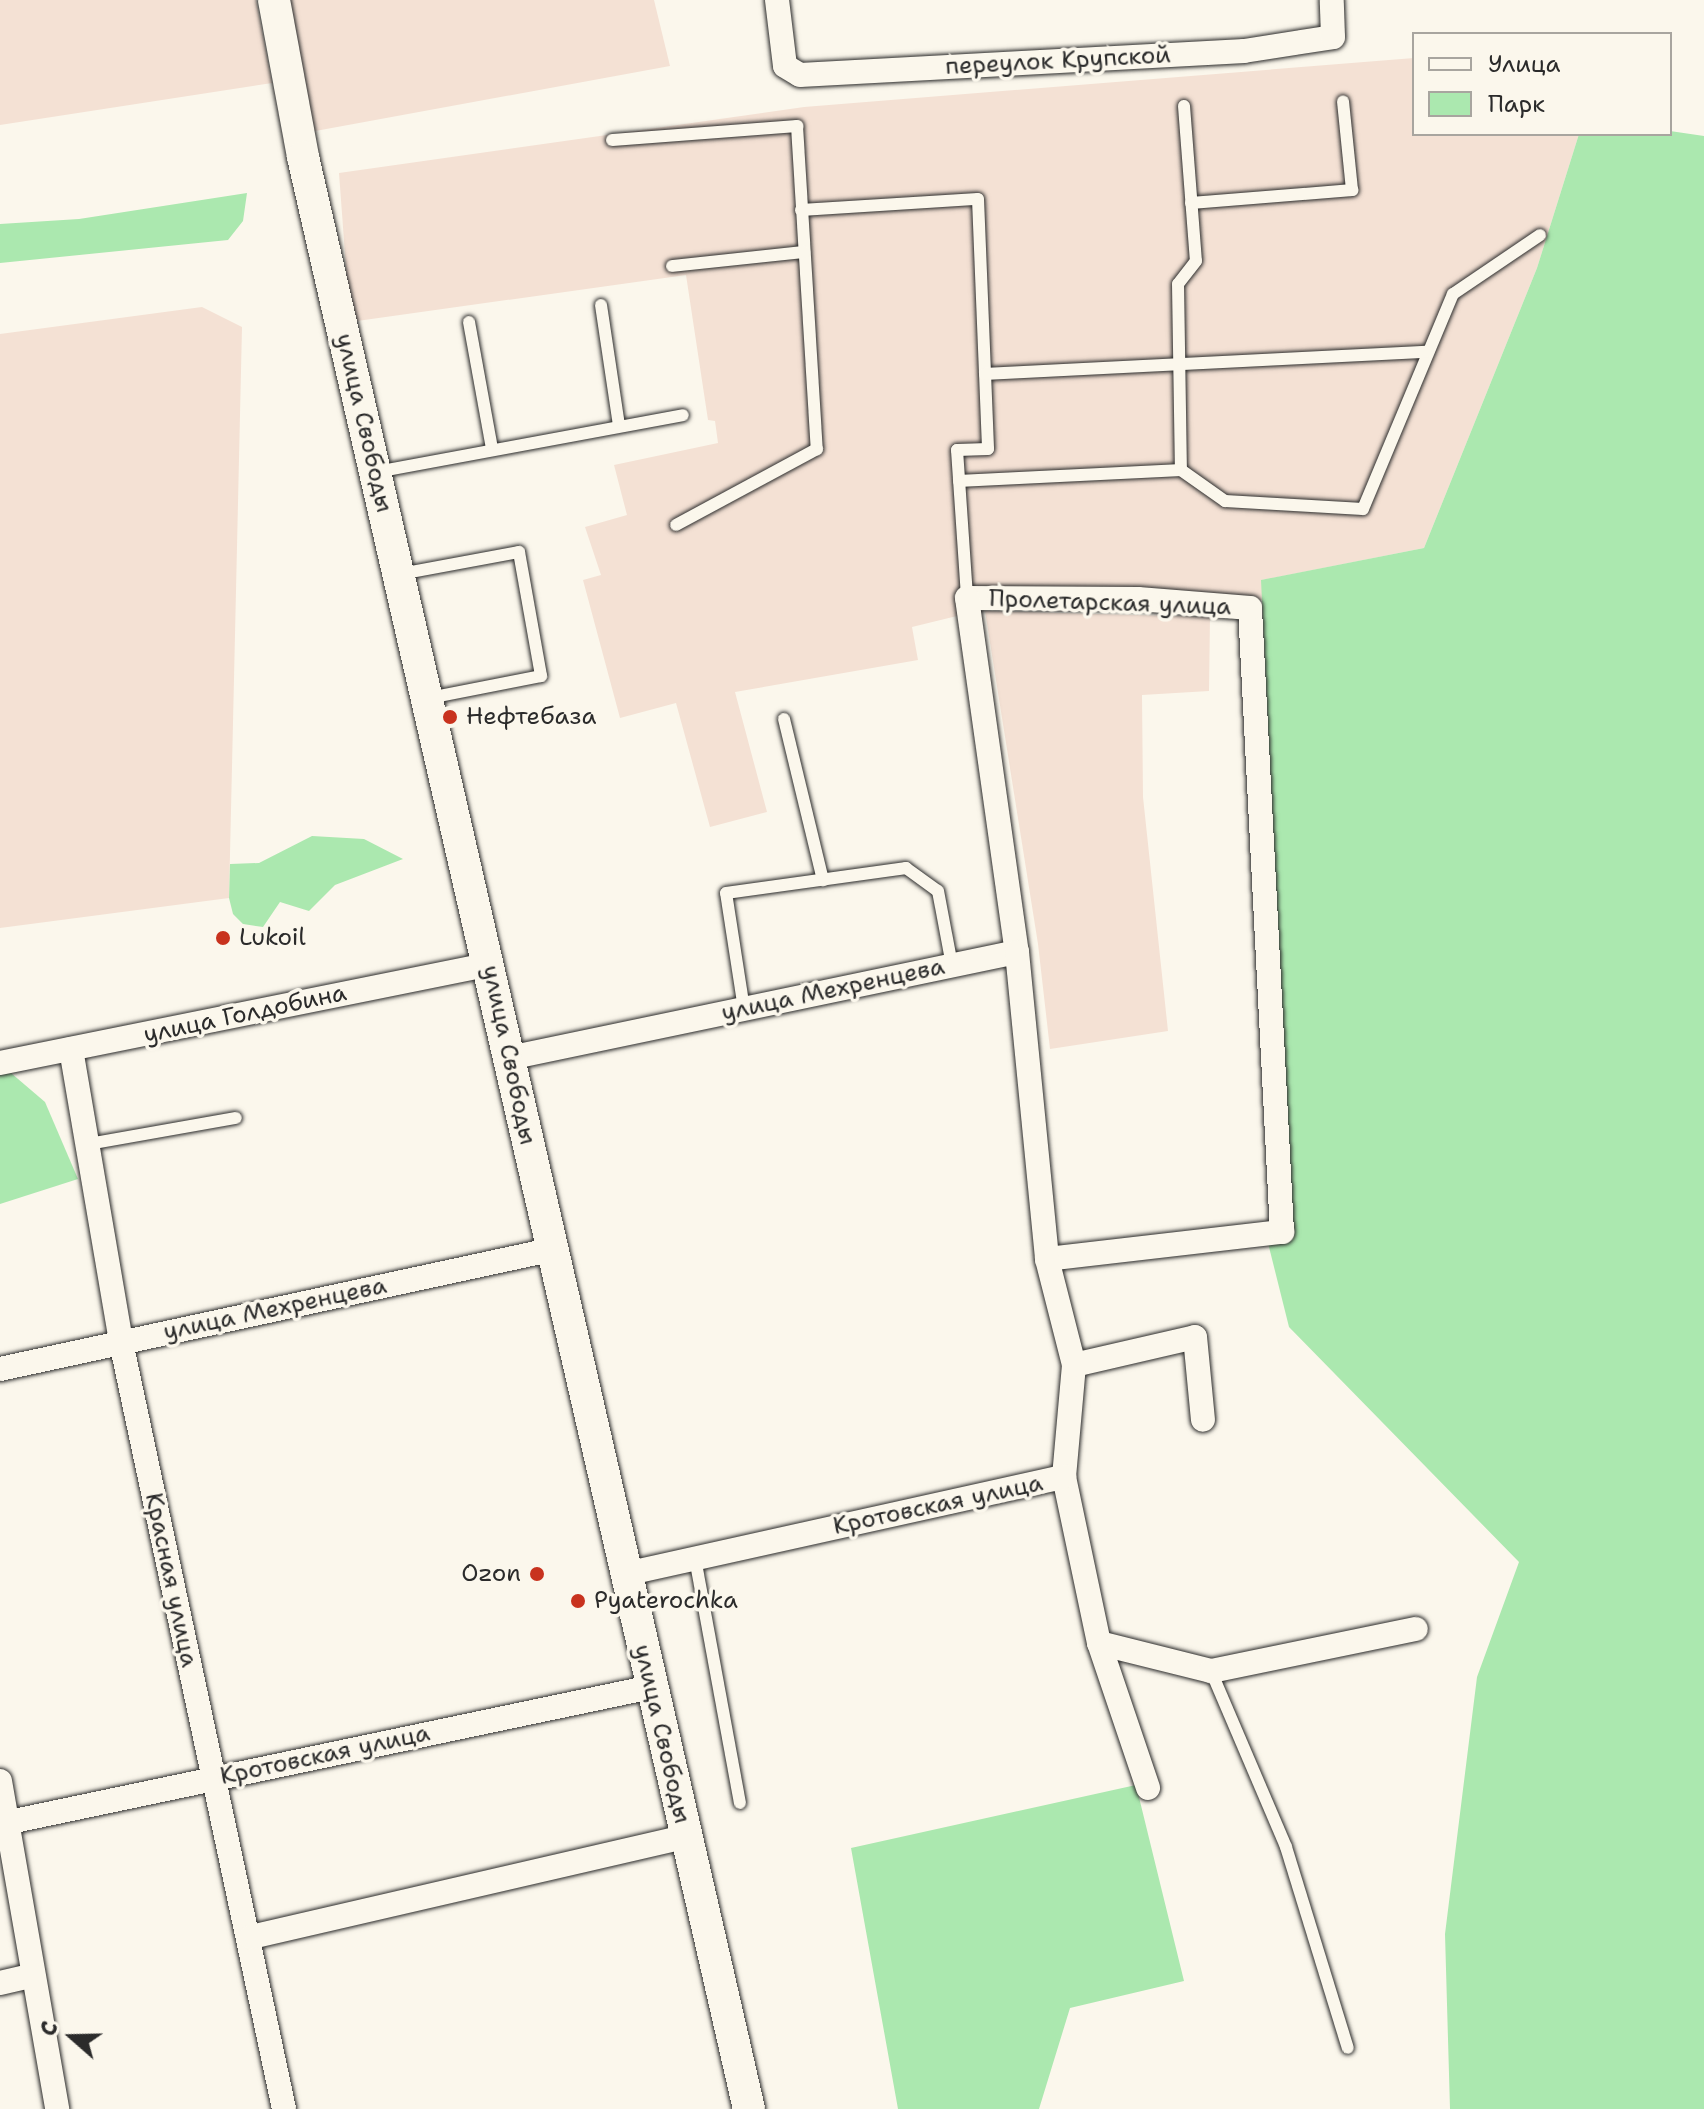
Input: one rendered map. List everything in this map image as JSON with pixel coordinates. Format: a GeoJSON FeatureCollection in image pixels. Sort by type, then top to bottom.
{"type":"FeatureCollection","features":[{"type":"Feature","properties":{"kind":"main road","name":"улица Свободы"},"geometry":{"type":"LineString","coordinates":[[274,0],[303,157],[491,964],[550,1250],[749,2109]]}},
{"type":"Feature","properties":{"kind":"street","name":"переулок Крупской"},"geometry":{"type":"LineString","coordinates":[[777,0],[785,66],[800,75],[1244,51],[1333,37],[1332,0]]}},
{"type":"Feature","properties":{"kind":"street","name":"Пролетарская улица"},"geometry":{"type":"LineString","coordinates":[[1047,1259],[1282,1232],[1250,608],[1138,599],[967,598],[1017,952],[1047,1259],[1074,1365],[1064,1477],[1099,1643],[1148,1788]]}},
{"type":"Feature","properties":{"kind":"street","name":"улица Мехренцева"},"geometry":{"type":"LineString","coordinates":[[509,1058],[1017,952]]}},
{"type":"Feature","properties":{"kind":"street","name":"улица Голдобина"},"geometry":{"type":"LineString","coordinates":[[0,1063],[491,964]]}},
{"type":"Feature","properties":{"kind":"street","name":"Красная улица"},"geometry":{"type":"LineString","coordinates":[[71,1049],[121,1342],[213,1778],[251,1937],[284,2109]]}},
{"type":"Feature","properties":{"kind":"street","name":"улица Мехренцева"},"geometry":{"type":"LineString","coordinates":[[0,1369],[550,1250]]}},
{"type":"Feature","properties":{"kind":"street"},"geometry":{"type":"LineString","coordinates":[[1074,1365],[1195,1337],[1203,1420]]}},
{"type":"Feature","properties":{"kind":"street","name":"Кротовская улица"},"geometry":{"type":"LineString","coordinates":[[625,1574],[1064,1477]]}},
{"type":"Feature","properties":{"kind":"street"},"geometry":{"type":"LineString","coordinates":[[1099,1643],[1211,1671],[1416,1629]]}},
{"type":"Feature","properties":{"kind":"street","name":"Кротовская улица"},"geometry":{"type":"LineString","coordinates":[[2,1823],[651,1687]]}},
{"type":"Feature","properties":{"kind":"street"},"geometry":{"type":"LineString","coordinates":[[0,1781],[2,1823],[57,2109]]}},
{"type":"Feature","properties":{"kind":"street"},"geometry":{"type":"LineString","coordinates":[[251,1937],[687,1836]]}},
{"type":"Feature","properties":{"kind":"street"},"geometry":{"type":"LineString","coordinates":[[0,1983],[31,1976]]}},
{"type":"Feature","properties":{"kind":"lane"},"geometry":{"type":"LineString","coordinates":[[1191,203],[1352,190],[1343,101]]}},
{"type":"Feature","properties":{"kind":"lane"},"geometry":{"type":"LineString","coordinates":[[1181,470],[1183,364],[1178,284],[1196,261],[1184,106]]}},
{"type":"Feature","properties":{"kind":"lane"},"geometry":{"type":"LineString","coordinates":[[612,140],[797,126],[817,449],[676,525]]}},
{"type":"Feature","properties":{"kind":"lane"},"geometry":{"type":"LineString","coordinates":[[801,210],[978,199],[988,449],[957,450],[967,598]]}},
{"type":"Feature","properties":{"kind":"lane"},"geometry":{"type":"LineString","coordinates":[[959,481],[1181,470],[1225,501],[1363,509],[1425,352],[1453,294],[1540,235]]}},
{"type":"Feature","properties":{"kind":"lane"},"geometry":{"type":"LineString","coordinates":[[672,266],[804,252]]}},
{"type":"Feature","properties":{"kind":"lane"},"geometry":{"type":"LineString","coordinates":[[601,305],[619,426]]}},
{"type":"Feature","properties":{"kind":"lane"},"geometry":{"type":"LineString","coordinates":[[469,322],[492,449]]}},
{"type":"Feature","properties":{"kind":"lane"},"geometry":{"type":"LineString","coordinates":[[985,374],[1425,352]]}},
{"type":"Feature","properties":{"kind":"lane"},"geometry":{"type":"LineString","coordinates":[[376,472],[683,415]]}},
{"type":"Feature","properties":{"kind":"lane"},"geometry":{"type":"LineString","coordinates":[[400,574],[519,552],[541,676],[429,698]]}},
{"type":"Feature","properties":{"kind":"lane"},"geometry":{"type":"LineString","coordinates":[[784,719],[823,880]]}},
{"type":"Feature","properties":{"kind":"lane"},"geometry":{"type":"LineString","coordinates":[[744,1009],[726,893],[906,868],[938,891],[952,965]]}},
{"type":"Feature","properties":{"kind":"lane"},"geometry":{"type":"LineString","coordinates":[[88,1144],[236,1118]]}},
{"type":"Feature","properties":{"kind":"lane"},"geometry":{"type":"LineString","coordinates":[[695,1558],[740,1803]]}},
{"type":"Feature","properties":{"kind":"lane"},"geometry":{"type":"LineString","coordinates":[[1211,1671],[1286,1847],[1348,2048]]}},
{"type":"Feature","properties":{"kind":"shaded area"},"geometry":{"type":"Polygon","coordinates":[[[0,0],[256,0],[272,83],[0,125],[0,0]]]}},
{"type":"Feature","properties":{"kind":"shaded area"},"geometry":{"type":"Polygon","coordinates":[[[286,0],[654,0],[670,66],[310,132],[286,0]]]}},
{"type":"Feature","properties":{"kind":"shaded area"},"geometry":{"type":"Polygon","coordinates":[[[1412,58],[1412,136],[1578,136],[1537,268],[1424,548],[1262,580],[1262,600],[1141,593],[960,593],[961,615],[912,627],[918,660],[735,692],[767,812],[710,827],[676,703],[620,718],[583,580],[601,575],[585,527],[627,515],[614,465],[718,443],[715,421],[708,420],[686,275],[350,322],[339,173],[804,107],[1412,58]]]}},
{"type":"Feature","properties":{"kind":"shaded area"},"geometry":{"type":"Polygon","coordinates":[[[202,307],[242,327],[229,898],[0,928],[0,334],[202,307]]]}},
{"type":"Feature","properties":{"kind":"shaded area"},"geometry":{"type":"Polygon","coordinates":[[[985,611],[1210,617],[1209,691],[1142,695],[1143,797],[1168,1031],[1050,1049],[1038,944],[985,611]]]}},
{"type":"Feature","properties":{"kind":"green space"},"geometry":{"type":"Polygon","coordinates":[[[1672,131],[1704,136],[1704,2109],[1450,2109],[1445,1934],[1477,1677],[1519,1562],[1289,1327],[1268,1243],[1292,1230],[1261,580],[1424,548],[1537,268],[1578,136],[1672,136],[1672,131]]]}},
{"type":"Feature","properties":{"kind":"green space"},"geometry":{"type":"Polygon","coordinates":[[[247,193],[243,221],[228,240],[0,263],[0,224],[79,219],[247,193]]]}},
{"type":"Feature","properties":{"kind":"green space"},"geometry":{"type":"Polygon","coordinates":[[[312,836],[364,839],[403,859],[335,885],[309,911],[280,902],[263,927],[243,924],[233,914],[229,898],[230,864],[259,863],[312,836]]]}},
{"type":"Feature","properties":{"kind":"green space"},"geometry":{"type":"Polygon","coordinates":[[[11,1073],[45,1102],[78,1179],[0,1204],[0,1074],[11,1073]]]}},
{"type":"Feature","properties":{"kind":"green space"},"geometry":{"type":"Polygon","coordinates":[[[1136,1785],[1184,1981],[1070,2008],[1039,2109],[898,2109],[851,1848],[1136,1785]]]}},
{"type":"Feature","properties":{"kind":"place","name":"Нефтебаза"},"geometry":{"type":"Point","coordinates":[450,717]}},
{"type":"Feature","properties":{"kind":"place","name":"Lukoil"},"geometry":{"type":"Point","coordinates":[223,938]}},
{"type":"Feature","properties":{"kind":"place","name":"Ozon"},"geometry":{"type":"Point","coordinates":[537,1574]}},
{"type":"Feature","properties":{"kind":"place","name":"Pyaterochka"},"geometry":{"type":"Point","coordinates":[578,1601]}}]}
